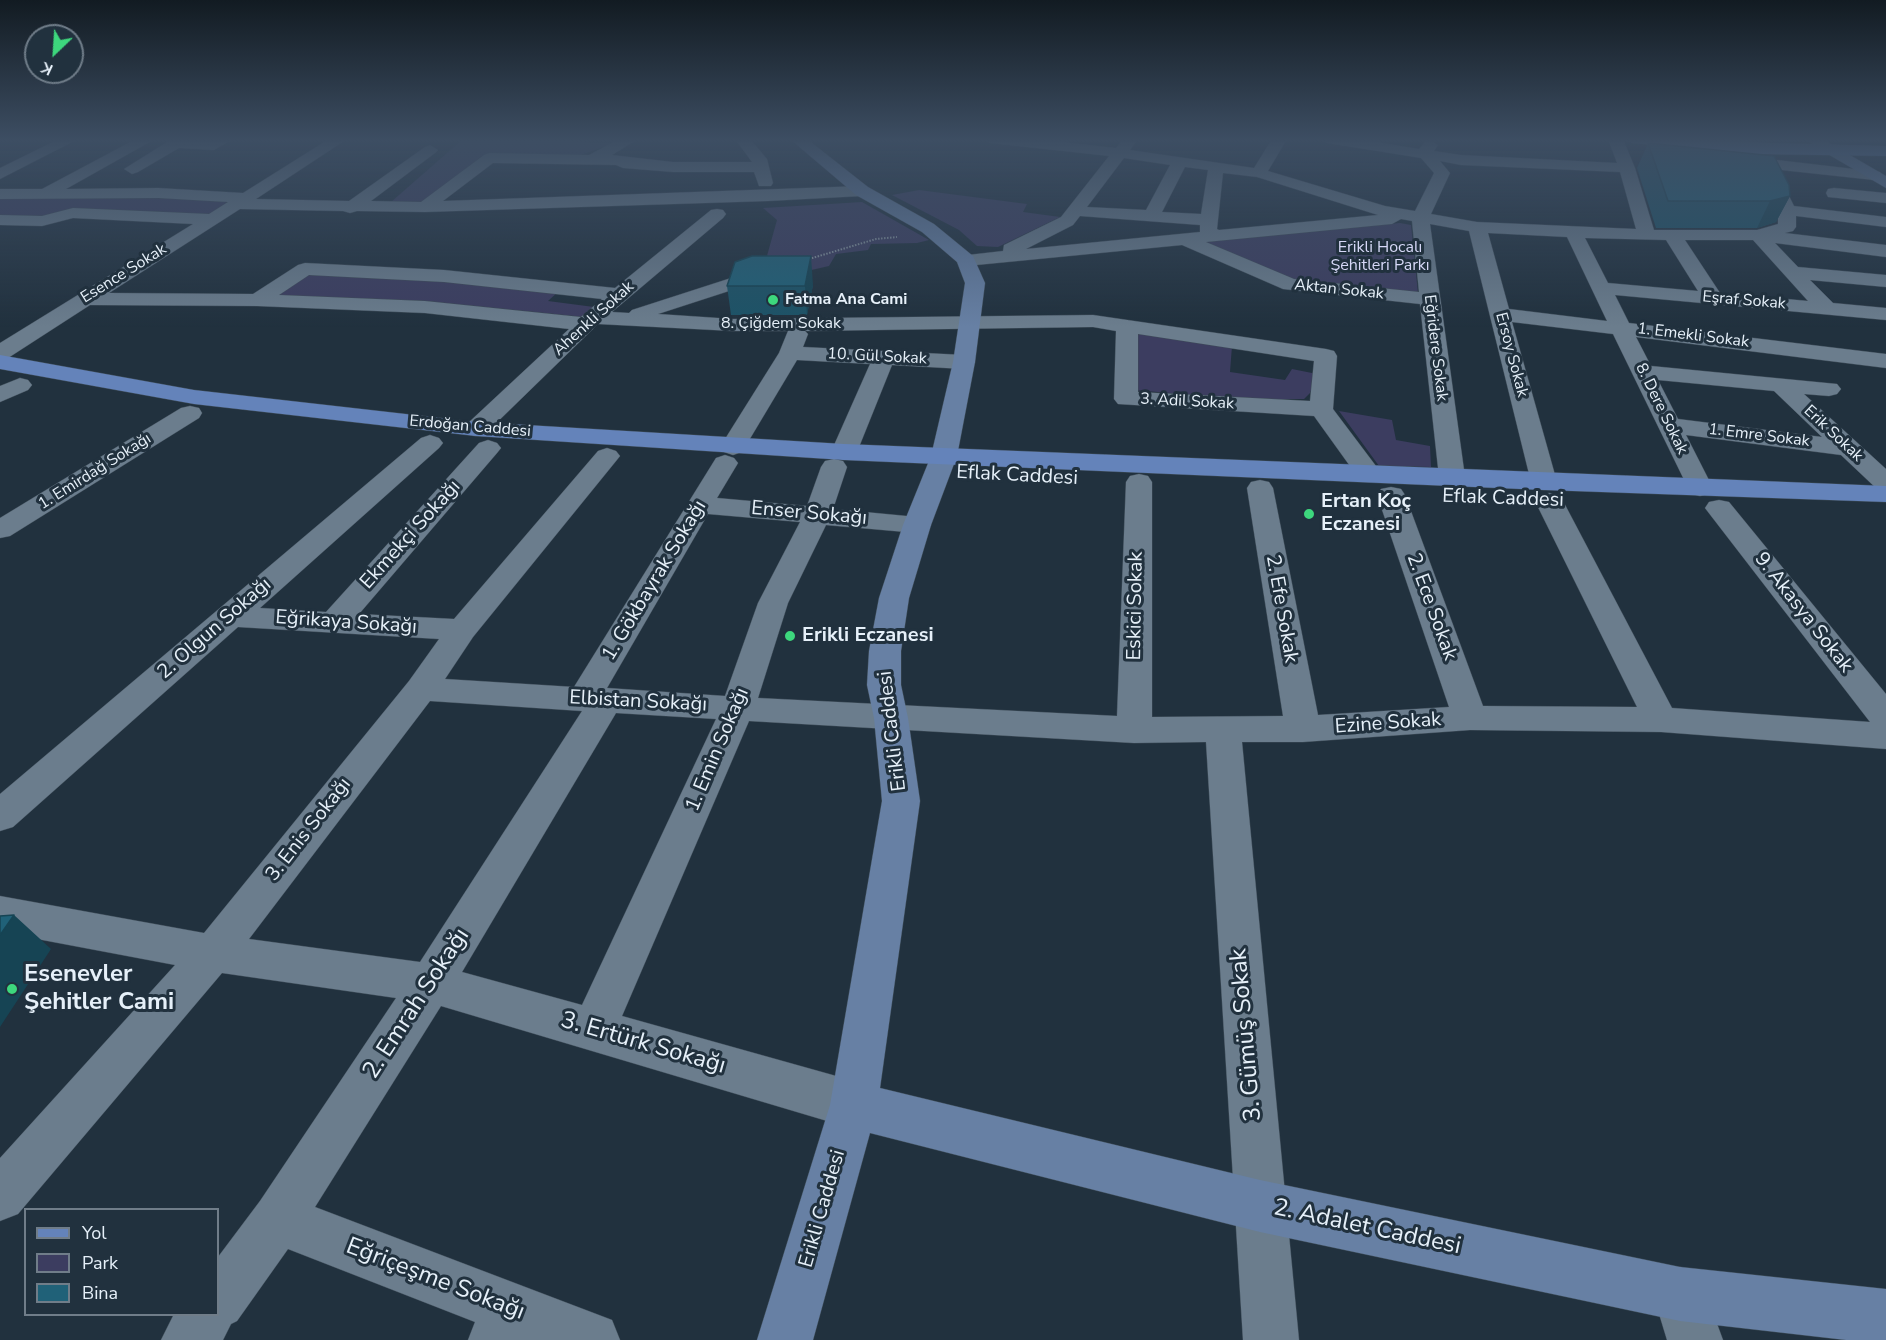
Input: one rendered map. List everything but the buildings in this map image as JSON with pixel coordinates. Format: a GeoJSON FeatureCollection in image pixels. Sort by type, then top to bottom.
{"type":"FeatureCollection","features":[{"type":"Feature","properties":{"kind":"main road"},"geometry":{"type":"LineString","coordinates":[[881,202],[928,228],[966,260]]}},
{"type":"Feature","properties":{"kind":"main road","name":"Erikli Caddesi"},"geometry":{"type":"LineString","coordinates":[[785,1340],[854,1105],[901,801],[891,718],[884,685],[885,651],[894,598],[917,525],[942,464],[964,362],[975,283],[966,260]]}},
{"type":"Feature","properties":{"kind":"main road","name":"Erdoğan Caddesi"},"geometry":{"type":"LineString","coordinates":[[0,362],[194,397],[607,456],[729,455]]}},
{"type":"Feature","properties":{"kind":"main road","name":"Erdoğan Caddesi"},"geometry":{"type":"LineString","coordinates":[[7,387],[430,443],[482,439],[729,455],[942,464]]}},
{"type":"Feature","properties":{"kind":"main road","name":"Eflak Caddesi"},"geometry":{"type":"LineString","coordinates":[[942,464],[1139,482],[1260,488],[1380,484],[1452,477],[1547,492]]}},
{"type":"Feature","properties":{"kind":"main road","name":"Eflak Caddesi"},"geometry":{"type":"LineString","coordinates":[[942,464],[1710,498],[1886,494]]}},
{"type":"Feature","properties":{"kind":"main road","name":"Eflak Caddesi"},"geometry":{"type":"LineString","coordinates":[[1710,498],[1886,516]]}},
{"type":"Feature","properties":{"kind":"main road","name":"2. Adalet Caddesi"},"geometry":{"type":"LineString","coordinates":[[854,1105],[1260,1206],[1688,1317],[1886,1317]]}},
{"type":"Feature","properties":{"kind":"street","name":"Esence Sokak"},"geometry":{"type":"LineString","coordinates":[[0,353],[239,202]]}},
{"type":"Feature","properties":{"kind":"street"},"geometry":{"type":"LineString","coordinates":[[248,202],[350,208],[616,202]]}},
{"type":"Feature","properties":{"kind":"street"},"geometry":{"type":"LineString","coordinates":[[350,208],[359,202]]}},
{"type":"Feature","properties":{"kind":"street"},"geometry":{"type":"LineString","coordinates":[[426,207],[433,202]]}},
{"type":"Feature","properties":{"kind":"street"},"geometry":{"type":"LineString","coordinates":[[1003,256],[1013,246],[1067,221],[1083,202]]}},
{"type":"Feature","properties":{"kind":"street"},"geometry":{"type":"LineString","coordinates":[[1150,217],[1158,202]]}},
{"type":"Feature","properties":{"kind":"street"},"geometry":{"type":"LineString","coordinates":[[1212,202],[1208,231],[1219,237]]}},
{"type":"Feature","properties":{"kind":"street"},"geometry":{"type":"LineString","coordinates":[[1354,202],[1420,218],[1477,227],[1574,233],[1758,235],[1886,250]]}},
{"type":"Feature","properties":{"kind":"street"},"geometry":{"type":"LineString","coordinates":[[1420,218],[1428,202]]}},
{"type":"Feature","properties":{"kind":"street"},"geometry":{"type":"LineString","coordinates":[[1637,202],[1647,235]]}},
{"type":"Feature","properties":{"kind":"street"},"geometry":{"type":"LineString","coordinates":[[1758,235],[1787,227],[1787,210],[1781,202]]}},
{"type":"Feature","properties":{"kind":"street"},"geometry":{"type":"LineString","coordinates":[[1787,210],[1886,222]]}},
{"type":"Feature","properties":{"kind":"street"},"geometry":{"type":"LineString","coordinates":[[1076,211],[1210,220]]}},
{"type":"Feature","properties":{"kind":"street"},"geometry":{"type":"LineString","coordinates":[[0,220],[42,221],[73,213],[210,219]]}},
{"type":"Feature","properties":{"kind":"street","name":"Ahenkli Sokak"},"geometry":{"type":"LineString","coordinates":[[482,439],[589,321],[717,213]]}},
{"type":"Feature","properties":{"kind":"street","name":"Aktan Sokak"},"geometry":{"type":"LineString","coordinates":[[966,260],[1420,218]]}},
{"type":"Feature","properties":{"kind":"street","name":"Eğridere Sokak"},"geometry":{"type":"LineString","coordinates":[[1420,218],[1452,477]]}},
{"type":"Feature","properties":{"kind":"street","name":"Ersoy Sokak"},"geometry":{"type":"LineString","coordinates":[[1477,227],[1547,492],[1661,720]]}},
{"type":"Feature","properties":{"kind":"street","name":"8. Dere Sokak"},"geometry":{"type":"LineString","coordinates":[[1574,233],[1669,424],[1710,498]]}},
{"type":"Feature","properties":{"kind":"street"},"geometry":{"type":"LineString","coordinates":[[1672,235],[1713,298]]}},
{"type":"Feature","properties":{"kind":"street"},"geometry":{"type":"LineString","coordinates":[[1758,235],[1827,309]]}},
{"type":"Feature","properties":{"kind":"street","name":"Aktan Sokak"},"geometry":{"type":"LineString","coordinates":[[1186,240],[1290,285],[1430,299]]}},
{"type":"Feature","properties":{"kind":"street"},"geometry":{"type":"LineString","coordinates":[[257,300],[305,268],[444,276],[620,295]]}},
{"type":"Feature","properties":{"kind":"street"},"geometry":{"type":"LineString","coordinates":[[1793,272],[1886,281]]}},
{"type":"Feature","properties":{"kind":"street"},"geometry":{"type":"LineString","coordinates":[[627,320],[643,312],[762,274]]}},
{"type":"Feature","properties":{"kind":"street","name":"Eşraf Sokak"},"geometry":{"type":"LineString","coordinates":[[1602,288],[1886,314]]}},
{"type":"Feature","properties":{"kind":"street","name":"8. Çiğdem Sokak"},"geometry":{"type":"LineString","coordinates":[[85,299],[257,300],[425,307],[589,321],[800,325],[970,324]]}},
{"type":"Feature","properties":{"kind":"street","name":"1. Emekli Sokak"},"geometry":{"type":"LineString","coordinates":[[1500,314],[1886,361]]}},
{"type":"Feature","properties":{"kind":"street"},"geometry":{"type":"LineString","coordinates":[[970,324],[1093,321],[1326,356],[1321,409],[1380,484]]}},
{"type":"Feature","properties":{"kind":"street","name":"1. Gökbayrak Sokağı"},"geometry":{"type":"LineString","coordinates":[[596,700],[701,505],[790,353],[800,325]]}},
{"type":"Feature","properties":{"kind":"street","name":"3. Adil Sokak"},"geometry":{"type":"LineString","coordinates":[[1127,326],[1126,399],[1321,409]]}},
{"type":"Feature","properties":{"kind":"street","name":"10. Gül Sokak"},"geometry":{"type":"LineString","coordinates":[[790,353],[964,362]]}},
{"type":"Feature","properties":{"kind":"street","name":"1. Emin Sokağı"},"geometry":{"type":"LineString","coordinates":[[593,1030],[738,708],[773,603],[818,514],[839,459],[884,357]]}},
{"type":"Feature","properties":{"kind":"street","name":"Erik Sokak"},"geometry":{"type":"LineString","coordinates":[[1643,372],[1829,389]]}},
{"type":"Feature","properties":{"kind":"street","name":"Erik Sokak"},"geometry":{"type":"LineString","coordinates":[[1781,385],[1886,483]]}},
{"type":"Feature","properties":{"kind":"street","name":"1. Emirdağ Sokağı"},"geometry":{"type":"LineString","coordinates":[[0,530],[190,413]]}},
{"type":"Feature","properties":{"kind":"street","name":"1. Emre Sokak"},"geometry":{"type":"LineString","coordinates":[[1669,424],[1848,448]]}},
{"type":"Feature","properties":{"kind":"street","name":"Ekmekçi Sokağı"},"geometry":{"type":"LineString","coordinates":[[334,622],[482,439]]}},
{"type":"Feature","properties":{"kind":"street","name":"2. Olgun Sokağı"},"geometry":{"type":"LineString","coordinates":[[0,816],[430,443]]}},
{"type":"Feature","properties":{"kind":"street","name":"3. Enis Sokağı"},"geometry":{"type":"LineString","coordinates":[[0,1196],[213,953],[421,688],[462,630],[607,456]]}},
{"type":"Feature","properties":{"kind":"street","name":"Eskici Sokak"},"geometry":{"type":"LineString","coordinates":[[1134,730],[1139,482]]}},
{"type":"Feature","properties":{"kind":"street","name":"2. Ece Sokak"},"geometry":{"type":"LineString","coordinates":[[1380,484],[1470,718]]}},
{"type":"Feature","properties":{"kind":"street","name":"2. Efe Sokak"},"geometry":{"type":"LineString","coordinates":[[1260,488],[1303,729]]}},
{"type":"Feature","properties":{"kind":"street","name":"9. Akasya Sokak"},"geometry":{"type":"LineString","coordinates":[[1710,498],[1886,718]]}},
{"type":"Feature","properties":{"kind":"street","name":"Enser Sokağı"},"geometry":{"type":"LineString","coordinates":[[701,505],[818,514],[917,525]]}},
{"type":"Feature","properties":{"kind":"street","name":"Eğrikaya Sokağı"},"geometry":{"type":"LineString","coordinates":[[230,616],[462,630]]}},
{"type":"Feature","properties":{"kind":"street","name":"Elbistan Sokağı"},"geometry":{"type":"LineString","coordinates":[[421,688],[891,718]]}},
{"type":"Feature","properties":{"kind":"street","name":"2. Emrah Sokağı"},"geometry":{"type":"LineString","coordinates":[[219,1301],[278,1219],[431,984],[596,700]]}},
{"type":"Feature","properties":{"kind":"street","name":"Ezine Sokak"},"geometry":{"type":"LineString","coordinates":[[891,718],[1134,730],[1303,729],[1470,718],[1661,720],[1886,736]]}},
{"type":"Feature","properties":{"kind":"street","name":"3. Gümüş Sokak"},"geometry":{"type":"LineString","coordinates":[[1223,729],[1271,1340]]}},
{"type":"Feature","properties":{"kind":"street","name":"3. Ertürk Sokağı"},"geometry":{"type":"LineString","coordinates":[[0,914],[213,953],[431,984],[854,1105]]}},
{"type":"Feature","properties":{"kind":"street","name":"Eğriçeşme Sokağı"},"geometry":{"type":"LineString","coordinates":[[278,1219],[504,1325],[592,1340]]}},
{"type":"Feature","properties":{"kind":"street"},"geometry":{"type":"LineString","coordinates":[[189,1340],[207,1316]]}},
{"type":"Feature","properties":{"kind":"path"},"geometry":{"type":"LineString","coordinates":[[762,274],[876,239],[940,238]]}},
{"type":"Feature","properties":{"kind":"green space"},"geometry":{"type":"Polygon","coordinates":[[[0,202],[228,203],[207,216],[66,211],[47,219],[0,217],[0,202]]]}},
{"type":"Feature","properties":{"kind":"green space"},"geometry":{"type":"Polygon","coordinates":[[[862,202],[929,240],[917,243],[871,244],[868,250],[836,254],[829,266],[763,281],[765,263],[777,220],[763,208],[862,202]]]}},
{"type":"Feature","properties":{"kind":"green space"},"geometry":{"type":"Polygon","coordinates":[[[905,202],[1008,202],[1027,204],[1023,212],[1060,217],[998,247],[977,246],[959,230],[905,202]]]}},
{"type":"Feature","properties":{"kind":"green space","name":"Erikli Hocalı Şehitleri Parkı"},"geometry":{"type":"Polygon","coordinates":[[[1400,223],[1411,225],[1418,293],[1297,283],[1204,241],[1400,223]]]}},
{"type":"Feature","properties":{"kind":"green space"},"geometry":{"type":"Polygon","coordinates":[[[309,272],[443,279],[559,291],[548,301],[594,307],[584,317],[425,301],[274,297],[309,272]]]}},
{"type":"Feature","properties":{"kind":"green space"},"geometry":{"type":"Polygon","coordinates":[[[1143,331],[1232,346],[1230,372],[1285,380],[1292,369],[1317,374],[1310,393],[1304,399],[1245,399],[1133,390],[1133,336],[1143,331]]]}},
{"type":"Feature","properties":{"kind":"green space"},"geometry":{"type":"Polygon","coordinates":[[[1339,411],[1392,420],[1396,440],[1430,446],[1431,467],[1379,466],[1339,411]]]}},
{"type":"Feature","properties":{"kind":"place","name":"Fatma Ana Cami"},"geometry":{"type":"Point","coordinates":[773,300]}},
{"type":"Feature","properties":{"kind":"place","name":"Ertan Koç Eczanesi"},"geometry":{"type":"Point","coordinates":[1309,514]}},
{"type":"Feature","properties":{"kind":"place","name":"Erikli Eczanesi"},"geometry":{"type":"Point","coordinates":[790,636]}},
{"type":"Feature","properties":{"kind":"place","name":"Esenevler Şehitler Cami"},"geometry":{"type":"Point","coordinates":[12,989]}}]}
